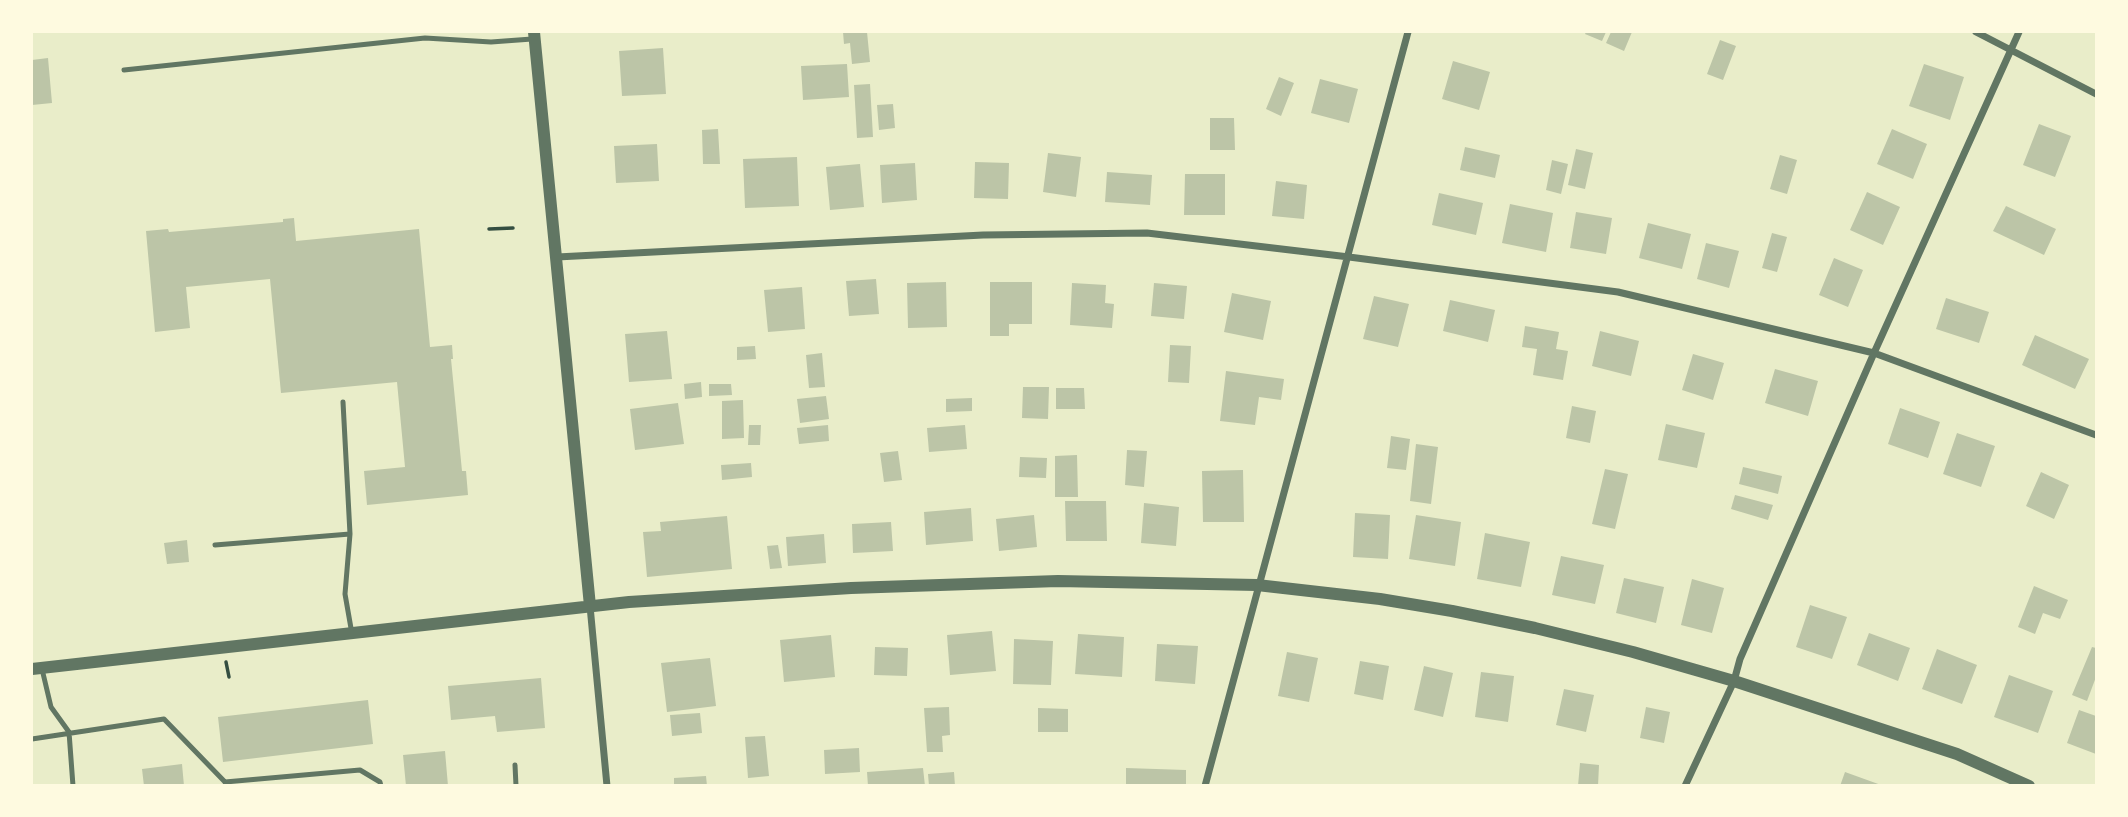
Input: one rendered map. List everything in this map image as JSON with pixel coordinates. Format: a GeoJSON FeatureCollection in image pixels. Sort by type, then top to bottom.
{"type":"FeatureCollection","features":[{"type":"Feature","properties":{"kind":"street"},"geometry":{"type":"LineString","coordinates":[[1205,786],[1408,32]]}},
{"type":"Feature","properties":{"kind":"street"},"geometry":{"type":"LineString","coordinates":[[1976,32],[2096,94]]}},
{"type":"Feature","properties":{"kind":"street"},"geometry":{"type":"LineString","coordinates":[[1685,786],[1734,681],[1740,659],[2019,32]]}},
{"type":"Feature","properties":{"kind":"street"},"geometry":{"type":"LineString","coordinates":[[534,35],[607,786]]}},
{"type":"Feature","properties":{"kind":"street"},"geometry":{"type":"LineString","coordinates":[[557,257],[983,235],[1147,233],[1618,292],[1874,354],[2096,435]]}},
{"type":"Feature","properties":{"kind":"street"},"geometry":{"type":"LineString","coordinates":[[37,669],[590,606],[851,588],[1058,581],[1257,585],[1380,599],[1464,614],[1633,652],[1734,681],[1957,754],[2029,786]]}},
{"type":"Feature","properties":{"kind":"lane"},"geometry":{"type":"LineString","coordinates":[[124,70],[425,35],[491,42],[534,35]]}},
{"type":"Feature","properties":{"kind":"lane"},"geometry":{"type":"LineString","coordinates":[[343,402],[349,534],[345,594],[352,634]]}},
{"type":"Feature","properties":{"kind":"lane"},"geometry":{"type":"LineString","coordinates":[[215,545],[349,534]]}},
{"type":"Feature","properties":{"kind":"lane"},"geometry":{"type":"LineString","coordinates":[[37,669],[51,707],[69,732],[73,786]]}},
{"type":"Feature","properties":{"kind":"lane"},"geometry":{"type":"LineString","coordinates":[[32,738],[164,719],[226,784],[360,770],[380,782],[381,786]]}},
{"type":"Feature","properties":{"kind":"lane"},"geometry":{"type":"LineString","coordinates":[[514,765],[516,786]]}},
{"type":"Feature","properties":{"kind":"path"},"geometry":{"type":"LineString","coordinates":[[489,229],[513,228]]}},
{"type":"Feature","properties":{"kind":"building"},"geometry":{"type":"Polygon","coordinates":[[[843,32],[867,32],[870,62],[852,64],[850,43],[844,44],[843,32]]]}},
{"type":"Feature","properties":{"kind":"building"},"geometry":{"type":"Polygon","coordinates":[[[1606,32],[1602,41],[1585,34],[1606,32]]]}},
{"type":"Feature","properties":{"kind":"building"},"geometry":{"type":"Polygon","coordinates":[[[1611,32],[1632,32],[1624,51],[1606,43],[1611,32]]]}},
{"type":"Feature","properties":{"kind":"building"},"geometry":{"type":"Polygon","coordinates":[[[1720,40],[1736,46],[1723,80],[1707,74],[1720,40]]]}},
{"type":"Feature","properties":{"kind":"building"},"geometry":{"type":"Polygon","coordinates":[[[663,48],[666,94],[622,96],[619,51],[663,48]]]}},
{"type":"Feature","properties":{"kind":"building"},"geometry":{"type":"Polygon","coordinates":[[[48,58],[52,103],[32,105],[32,60],[48,58]]]}},
{"type":"Feature","properties":{"kind":"building"},"geometry":{"type":"Polygon","coordinates":[[[1453,61],[1490,72],[1479,110],[1442,99],[1453,61]]]}},
{"type":"Feature","properties":{"kind":"building"},"geometry":{"type":"Polygon","coordinates":[[[847,64],[849,97],[803,100],[801,66],[847,64]]]}},
{"type":"Feature","properties":{"kind":"building"},"geometry":{"type":"Polygon","coordinates":[[[1924,64],[1964,77],[1950,120],[1909,106],[1924,64]]]}},
{"type":"Feature","properties":{"kind":"building"},"geometry":{"type":"Polygon","coordinates":[[[1279,77],[1294,83],[1281,116],[1266,109],[1279,77]]]}},
{"type":"Feature","properties":{"kind":"building"},"geometry":{"type":"Polygon","coordinates":[[[1320,79],[1358,89],[1349,123],[1311,113],[1320,79]]]}},
{"type":"Feature","properties":{"kind":"building"},"geometry":{"type":"Polygon","coordinates":[[[870,84],[873,137],[857,138],[854,85],[870,84]]]}},
{"type":"Feature","properties":{"kind":"building"},"geometry":{"type":"Polygon","coordinates":[[[893,104],[895,128],[879,130],[877,105],[893,104]]]}},
{"type":"Feature","properties":{"kind":"building"},"geometry":{"type":"Polygon","coordinates":[[[1210,118],[1234,118],[1235,150],[1210,150],[1210,118]]]}},
{"type":"Feature","properties":{"kind":"building"},"geometry":{"type":"Polygon","coordinates":[[[2039,124],[2071,136],[2055,177],[2023,165],[2039,124]]]}},
{"type":"Feature","properties":{"kind":"building"},"geometry":{"type":"Polygon","coordinates":[[[718,129],[720,164],[703,164],[702,130],[718,129]]]}},
{"type":"Feature","properties":{"kind":"building"},"geometry":{"type":"Polygon","coordinates":[[[1892,129],[1927,144],[1913,179],[1877,164],[1892,129]]]}},
{"type":"Feature","properties":{"kind":"building"},"geometry":{"type":"Polygon","coordinates":[[[657,144],[659,181],[616,183],[614,146],[657,144]]]}},
{"type":"Feature","properties":{"kind":"building"},"geometry":{"type":"Polygon","coordinates":[[[1465,147],[1500,155],[1495,178],[1460,170],[1465,147]]]}},
{"type":"Feature","properties":{"kind":"building"},"geometry":{"type":"Polygon","coordinates":[[[1576,149],[1593,153],[1585,189],[1568,185],[1576,149]]]}},
{"type":"Feature","properties":{"kind":"building"},"geometry":{"type":"Polygon","coordinates":[[[1048,153],[1081,157],[1076,197],[1043,192],[1048,153]]]}},
{"type":"Feature","properties":{"kind":"building"},"geometry":{"type":"Polygon","coordinates":[[[1780,155],[1797,160],[1787,194],[1770,189],[1780,155]]]}},
{"type":"Feature","properties":{"kind":"building"},"geometry":{"type":"Polygon","coordinates":[[[797,157],[799,206],[745,208],[743,159],[797,157]]]}},
{"type":"Feature","properties":{"kind":"building"},"geometry":{"type":"Polygon","coordinates":[[[1552,160],[1568,164],[1561,194],[1546,190],[1552,160]]]}},
{"type":"Feature","properties":{"kind":"building"},"geometry":{"type":"Polygon","coordinates":[[[975,162],[1009,163],[1008,199],[974,198],[975,162]]]}},
{"type":"Feature","properties":{"kind":"building"},"geometry":{"type":"Polygon","coordinates":[[[915,163],[917,200],[882,203],[880,165],[915,163]]]}},
{"type":"Feature","properties":{"kind":"building"},"geometry":{"type":"Polygon","coordinates":[[[860,164],[864,207],[830,210],[826,167],[860,164]]]}},
{"type":"Feature","properties":{"kind":"building"},"geometry":{"type":"Polygon","coordinates":[[[1107,172],[1152,175],[1150,205],[1105,202],[1107,172]]]}},
{"type":"Feature","properties":{"kind":"building"},"geometry":{"type":"Polygon","coordinates":[[[1185,174],[1225,174],[1225,215],[1184,215],[1185,174]]]}},
{"type":"Feature","properties":{"kind":"building"},"geometry":{"type":"Polygon","coordinates":[[[1276,181],[1307,185],[1304,219],[1272,216],[1276,181]]]}},
{"type":"Feature","properties":{"kind":"building"},"geometry":{"type":"Polygon","coordinates":[[[1867,192],[1900,207],[1883,245],[1850,230],[1867,192]]]}},
{"type":"Feature","properties":{"kind":"building"},"geometry":{"type":"Polygon","coordinates":[[[1439,193],[1483,203],[1476,235],[1432,225],[1439,193]]]}},
{"type":"Feature","properties":{"kind":"building"},"geometry":{"type":"Polygon","coordinates":[[[1510,204],[1553,213],[1546,252],[1502,243],[1510,204]]]}},
{"type":"Feature","properties":{"kind":"building"},"geometry":{"type":"Polygon","coordinates":[[[2006,206],[2056,229],[2044,255],[1993,231],[2006,206]]]}},
{"type":"Feature","properties":{"kind":"building"},"geometry":{"type":"Polygon","coordinates":[[[1576,212],[1612,218],[1606,254],[1570,248],[1576,212]]]}},
{"type":"Feature","properties":{"kind":"building"},"geometry":{"type":"Polygon","coordinates":[[[294,218],[296,241],[419,229],[430,347],[452,345],[451,359],[462,471],[466,471],[468,495],[367,505],[364,471],[405,467],[397,382],[281,393],[270,279],[186,287],[190,328],[155,332],[146,231],[168,229],[169,232],[283,222],[283,219],[294,218]]]}},
{"type":"Feature","properties":{"kind":"building"},"geometry":{"type":"Polygon","coordinates":[[[1648,223],[1691,234],[1682,269],[1639,258],[1648,223]]]}},
{"type":"Feature","properties":{"kind":"building"},"geometry":{"type":"Polygon","coordinates":[[[1772,233],[1787,237],[1777,272],[1762,268],[1772,233]]]}},
{"type":"Feature","properties":{"kind":"building"},"geometry":{"type":"Polygon","coordinates":[[[1706,243],[1739,251],[1729,288],[1697,279],[1706,243]]]}},
{"type":"Feature","properties":{"kind":"building"},"geometry":{"type":"Polygon","coordinates":[[[1834,258],[1863,270],[1848,307],[1819,295],[1834,258]]]}},
{"type":"Feature","properties":{"kind":"building"},"geometry":{"type":"Polygon","coordinates":[[[876,279],[879,314],[849,316],[846,281],[876,279]]]}},
{"type":"Feature","properties":{"kind":"building"},"geometry":{"type":"Polygon","coordinates":[[[946,282],[947,327],[908,328],[907,283],[946,282]]]}},
{"type":"Feature","properties":{"kind":"building"},"geometry":{"type":"Polygon","coordinates":[[[990,282],[1032,282],[1032,324],[1009,324],[1009,336],[990,336],[990,282]]]}},
{"type":"Feature","properties":{"kind":"building"},"geometry":{"type":"Polygon","coordinates":[[[1072,283],[1106,285],[1105,303],[1114,304],[1112,328],[1070,325],[1072,283]]]}},
{"type":"Feature","properties":{"kind":"building"},"geometry":{"type":"Polygon","coordinates":[[[1154,283],[1187,286],[1184,319],[1151,316],[1154,283]]]}},
{"type":"Feature","properties":{"kind":"building"},"geometry":{"type":"Polygon","coordinates":[[[802,287],[805,329],[768,332],[764,290],[802,287]]]}},
{"type":"Feature","properties":{"kind":"building"},"geometry":{"type":"Polygon","coordinates":[[[1232,293],[1271,301],[1263,340],[1224,332],[1232,293]]]}},
{"type":"Feature","properties":{"kind":"building"},"geometry":{"type":"Polygon","coordinates":[[[1374,296],[1409,304],[1398,347],[1363,339],[1374,296]]]}},
{"type":"Feature","properties":{"kind":"building"},"geometry":{"type":"Polygon","coordinates":[[[1946,298],[1989,312],[1979,343],[1936,329],[1946,298]]]}},
{"type":"Feature","properties":{"kind":"building"},"geometry":{"type":"Polygon","coordinates":[[[1450,300],[1495,310],[1488,342],[1443,331],[1450,300]]]}},
{"type":"Feature","properties":{"kind":"building"},"geometry":{"type":"Polygon","coordinates":[[[1525,326],[1559,332],[1556,349],[1568,351],[1563,380],[1533,375],[1537,349],[1522,347],[1525,326]]]}},
{"type":"Feature","properties":{"kind":"building"},"geometry":{"type":"Polygon","coordinates":[[[667,331],[672,379],[629,382],[625,334],[667,331]]]}},
{"type":"Feature","properties":{"kind":"building"},"geometry":{"type":"Polygon","coordinates":[[[1600,331],[1639,341],[1631,376],[1592,366],[1600,331]]]}},
{"type":"Feature","properties":{"kind":"building"},"geometry":{"type":"Polygon","coordinates":[[[2035,335],[2089,359],[2075,389],[2022,365],[2035,335]]]}},
{"type":"Feature","properties":{"kind":"building"},"geometry":{"type":"Polygon","coordinates":[[[1170,345],[1191,346],[1189,383],[1168,382],[1170,345]]]}},
{"type":"Feature","properties":{"kind":"building"},"geometry":{"type":"Polygon","coordinates":[[[755,346],[756,359],[737,360],[737,347],[755,346]]]}},
{"type":"Feature","properties":{"kind":"building"},"geometry":{"type":"Polygon","coordinates":[[[822,353],[825,387],[809,388],[806,355],[822,353]]]}},
{"type":"Feature","properties":{"kind":"building"},"geometry":{"type":"Polygon","coordinates":[[[1693,354],[1724,363],[1713,400],[1682,390],[1693,354]]]}},
{"type":"Feature","properties":{"kind":"building"},"geometry":{"type":"Polygon","coordinates":[[[1775,369],[1818,381],[1808,416],[1765,403],[1775,369]]]}},
{"type":"Feature","properties":{"kind":"building"},"geometry":{"type":"Polygon","coordinates":[[[1226,371],[1284,379],[1281,400],[1259,397],[1255,425],[1220,421],[1226,371]]]}},
{"type":"Feature","properties":{"kind":"building"},"geometry":{"type":"Polygon","coordinates":[[[701,382],[702,397],[685,399],[684,384],[701,382]]]}},
{"type":"Feature","properties":{"kind":"building"},"geometry":{"type":"Polygon","coordinates":[[[709,384],[731,384],[732,395],[709,396],[709,384]]]}},
{"type":"Feature","properties":{"kind":"building"},"geometry":{"type":"Polygon","coordinates":[[[1023,387],[1049,387],[1048,419],[1022,418],[1023,387]]]}},
{"type":"Feature","properties":{"kind":"building"},"geometry":{"type":"Polygon","coordinates":[[[1056,388],[1084,388],[1085,409],[1056,409],[1056,388]]]}},
{"type":"Feature","properties":{"kind":"building"},"geometry":{"type":"Polygon","coordinates":[[[826,396],[829,419],[800,423],[797,399],[826,396]]]}},
{"type":"Feature","properties":{"kind":"building"},"geometry":{"type":"Polygon","coordinates":[[[972,398],[972,411],[946,412],[946,399],[972,398]]]}},
{"type":"Feature","properties":{"kind":"building"},"geometry":{"type":"Polygon","coordinates":[[[743,400],[744,438],[722,439],[722,401],[743,400]]]}},
{"type":"Feature","properties":{"kind":"building"},"geometry":{"type":"Polygon","coordinates":[[[678,403],[684,444],[635,450],[630,409],[678,403]]]}},
{"type":"Feature","properties":{"kind":"building"},"geometry":{"type":"Polygon","coordinates":[[[1572,406],[1596,411],[1590,443],[1566,438],[1572,406]]]}},
{"type":"Feature","properties":{"kind":"building"},"geometry":{"type":"Polygon","coordinates":[[[1900,408],[1940,422],[1928,458],[1888,444],[1900,408]]]}},
{"type":"Feature","properties":{"kind":"building"},"geometry":{"type":"Polygon","coordinates":[[[1666,424],[1705,433],[1697,468],[1658,460],[1666,424]]]}},
{"type":"Feature","properties":{"kind":"building"},"geometry":{"type":"Polygon","coordinates":[[[749,425],[761,425],[760,445],[748,445],[749,425]]]}},
{"type":"Feature","properties":{"kind":"building"},"geometry":{"type":"Polygon","coordinates":[[[828,425],[829,441],[799,444],[797,428],[828,425]]]}},
{"type":"Feature","properties":{"kind":"building"},"geometry":{"type":"Polygon","coordinates":[[[965,425],[967,449],[929,452],[927,428],[965,425]]]}},
{"type":"Feature","properties":{"kind":"building"},"geometry":{"type":"Polygon","coordinates":[[[1957,433],[1995,446],[1981,487],[1943,474],[1957,433]]]}},
{"type":"Feature","properties":{"kind":"building"},"geometry":{"type":"Polygon","coordinates":[[[1391,436],[1410,439],[1406,470],[1387,468],[1391,436]]]}},
{"type":"Feature","properties":{"kind":"building"},"geometry":{"type":"Polygon","coordinates":[[[1416,444],[1438,447],[1431,504],[1410,501],[1416,444]]]}},
{"type":"Feature","properties":{"kind":"building"},"geometry":{"type":"Polygon","coordinates":[[[1127,450],[1147,451],[1144,487],[1125,485],[1127,450]]]}},
{"type":"Feature","properties":{"kind":"building"},"geometry":{"type":"Polygon","coordinates":[[[898,451],[902,480],[884,482],[880,453],[898,451]]]}},
{"type":"Feature","properties":{"kind":"building"},"geometry":{"type":"Polygon","coordinates":[[[1077,455],[1078,497],[1055,497],[1055,456],[1077,455]]]}},
{"type":"Feature","properties":{"kind":"building"},"geometry":{"type":"Polygon","coordinates":[[[1020,457],[1047,458],[1046,478],[1019,477],[1020,457]]]}},
{"type":"Feature","properties":{"kind":"building"},"geometry":{"type":"Polygon","coordinates":[[[751,463],[752,477],[722,480],[721,465],[751,463]]]}},
{"type":"Feature","properties":{"kind":"building"},"geometry":{"type":"Polygon","coordinates":[[[1743,467],[1782,476],[1778,494],[1739,484],[1743,467]]]}},
{"type":"Feature","properties":{"kind":"building"},"geometry":{"type":"Polygon","coordinates":[[[1605,469],[1628,474],[1615,529],[1592,524],[1605,469]]]}},
{"type":"Feature","properties":{"kind":"building"},"geometry":{"type":"Polygon","coordinates":[[[1243,470],[1244,522],[1203,522],[1202,471],[1243,470]]]}},
{"type":"Feature","properties":{"kind":"building"},"geometry":{"type":"Polygon","coordinates":[[[2041,472],[2069,485],[2054,519],[2026,506],[2041,472]]]}},
{"type":"Feature","properties":{"kind":"building"},"geometry":{"type":"Polygon","coordinates":[[[1735,495],[1773,505],[1768,520],[1731,509],[1735,495]]]}},
{"type":"Feature","properties":{"kind":"building"},"geometry":{"type":"Polygon","coordinates":[[[1065,501],[1106,501],[1107,541],[1066,541],[1065,501]]]}},
{"type":"Feature","properties":{"kind":"building"},"geometry":{"type":"Polygon","coordinates":[[[1144,503],[1179,507],[1176,546],[1141,543],[1144,503]]]}},
{"type":"Feature","properties":{"kind":"building"},"geometry":{"type":"Polygon","coordinates":[[[971,508],[973,541],[926,545],[924,512],[971,508]]]}},
{"type":"Feature","properties":{"kind":"building"},"geometry":{"type":"Polygon","coordinates":[[[1355,513],[1390,515],[1388,559],[1353,557],[1355,513]]]}},
{"type":"Feature","properties":{"kind":"building"},"geometry":{"type":"Polygon","coordinates":[[[1034,515],[1037,547],[999,551],[996,519],[1034,515]]]}},
{"type":"Feature","properties":{"kind":"building"},"geometry":{"type":"Polygon","coordinates":[[[1416,515],[1461,522],[1455,566],[1409,559],[1416,515]]]}},
{"type":"Feature","properties":{"kind":"building"},"geometry":{"type":"Polygon","coordinates":[[[727,516],[732,569],[647,577],[643,532],[661,531],[660,522],[727,516]]]}},
{"type":"Feature","properties":{"kind":"building"},"geometry":{"type":"Polygon","coordinates":[[[891,522],[893,551],[853,553],[852,524],[891,522]]]}},
{"type":"Feature","properties":{"kind":"building"},"geometry":{"type":"Polygon","coordinates":[[[1485,533],[1530,542],[1521,587],[1477,579],[1485,533]]]}},
{"type":"Feature","properties":{"kind":"building"},"geometry":{"type":"Polygon","coordinates":[[[824,534],[826,563],[788,566],[786,537],[824,534]]]}},
{"type":"Feature","properties":{"kind":"building"},"geometry":{"type":"Polygon","coordinates":[[[187,540],[189,562],[167,564],[164,543],[187,540]]]}},
{"type":"Feature","properties":{"kind":"building"},"geometry":{"type":"Polygon","coordinates":[[[778,545],[782,568],[770,569],[767,546],[778,545]]]}},
{"type":"Feature","properties":{"kind":"building"},"geometry":{"type":"Polygon","coordinates":[[[1561,556],[1604,565],[1595,604],[1552,595],[1561,556]]]}},
{"type":"Feature","properties":{"kind":"building"},"geometry":{"type":"Polygon","coordinates":[[[1624,578],[1664,587],[1656,623],[1616,613],[1624,578]]]}},
{"type":"Feature","properties":{"kind":"building"},"geometry":{"type":"Polygon","coordinates":[[[1692,579],[1724,588],[1712,633],[1681,625],[1692,579]]]}},
{"type":"Feature","properties":{"kind":"building"},"geometry":{"type":"Polygon","coordinates":[[[2034,586],[2068,600],[2060,619],[2043,613],[2035,634],[2018,627],[2034,586]]]}},
{"type":"Feature","properties":{"kind":"building"},"geometry":{"type":"Polygon","coordinates":[[[1810,605],[1847,617],[1832,659],[1796,647],[1810,605]]]}},
{"type":"Feature","properties":{"kind":"building"},"geometry":{"type":"Polygon","coordinates":[[[992,631],[996,671],[950,675],[947,635],[992,631]]]}},
{"type":"Feature","properties":{"kind":"building"},"geometry":{"type":"Polygon","coordinates":[[[1869,633],[1910,648],[1898,681],[1857,665],[1869,633]]]}},
{"type":"Feature","properties":{"kind":"building"},"geometry":{"type":"Polygon","coordinates":[[[1078,634],[1124,637],[1122,677],[1075,674],[1078,634]]]}},
{"type":"Feature","properties":{"kind":"building"},"geometry":{"type":"Polygon","coordinates":[[[831,635],[835,677],[784,682],[780,640],[831,635]]]}},
{"type":"Feature","properties":{"kind":"building"},"geometry":{"type":"Polygon","coordinates":[[[1014,639],[1053,641],[1051,685],[1013,684],[1014,639]]]}},
{"type":"Feature","properties":{"kind":"building"},"geometry":{"type":"Polygon","coordinates":[[[1157,644],[1198,646],[1195,684],[1155,681],[1157,644]]]}},
{"type":"Feature","properties":{"kind":"building"},"geometry":{"type":"Polygon","coordinates":[[[875,647],[908,648],[907,676],[874,675],[875,647]]]}},
{"type":"Feature","properties":{"kind":"building"},"geometry":{"type":"Polygon","coordinates":[[[2092,647],[2096,648],[2096,677],[2087,701],[2072,695],[2092,647]]]}},
{"type":"Feature","properties":{"kind":"building"},"geometry":{"type":"Polygon","coordinates":[[[1937,649],[1977,665],[1962,704],[1922,689],[1937,649]]]}},
{"type":"Feature","properties":{"kind":"building"},"geometry":{"type":"Polygon","coordinates":[[[1287,652],[1318,658],[1309,702],[1278,696],[1287,652]]]}},
{"type":"Feature","properties":{"kind":"building"},"geometry":{"type":"Polygon","coordinates":[[[710,658],[716,706],[667,712],[661,663],[710,658]]]}},
{"type":"Feature","properties":{"kind":"building"},"geometry":{"type":"Polygon","coordinates":[[[1360,661],[1389,666],[1383,700],[1354,694],[1360,661]]]}},
{"type":"Feature","properties":{"kind":"building"},"geometry":{"type":"Polygon","coordinates":[[[1424,666],[1453,673],[1443,717],[1414,710],[1424,666]]]}},
{"type":"Feature","properties":{"kind":"building"},"geometry":{"type":"Polygon","coordinates":[[[1481,672],[1514,676],[1508,722],[1475,717],[1481,672]]]}},
{"type":"Feature","properties":{"kind":"building"},"geometry":{"type":"Polygon","coordinates":[[[2009,675],[2053,691],[2038,733],[1994,717],[2009,675]]]}},
{"type":"Feature","properties":{"kind":"building"},"geometry":{"type":"Polygon","coordinates":[[[541,678],[545,728],[497,732],[495,716],[451,720],[448,686],[541,678]]]}},
{"type":"Feature","properties":{"kind":"building"},"geometry":{"type":"Polygon","coordinates":[[[1564,689],[1594,695],[1586,732],[1556,725],[1564,689]]]}},
{"type":"Feature","properties":{"kind":"building"},"geometry":{"type":"Polygon","coordinates":[[[368,700],[373,744],[223,762],[218,717],[368,700]]]}},
{"type":"Feature","properties":{"kind":"building"},"geometry":{"type":"Polygon","coordinates":[[[949,707],[950,735],[942,736],[943,752],[927,752],[924,708],[949,707]]]}},
{"type":"Feature","properties":{"kind":"building"},"geometry":{"type":"Polygon","coordinates":[[[1646,707],[1670,712],[1664,743],[1640,738],[1646,707]]]}},
{"type":"Feature","properties":{"kind":"building"},"geometry":{"type":"Polygon","coordinates":[[[1038,708],[1068,709],[1068,732],[1038,732],[1038,708]]]}},
{"type":"Feature","properties":{"kind":"building"},"geometry":{"type":"Polygon","coordinates":[[[2079,710],[2096,716],[2096,754],[2067,743],[2079,710]]]}},
{"type":"Feature","properties":{"kind":"building"},"geometry":{"type":"Polygon","coordinates":[[[700,713],[702,733],[672,736],[670,715],[700,713]]]}},
{"type":"Feature","properties":{"kind":"building"},"geometry":{"type":"Polygon","coordinates":[[[765,736],[769,776],[748,778],[745,737],[765,736]]]}},
{"type":"Feature","properties":{"kind":"building"},"geometry":{"type":"Polygon","coordinates":[[[859,748],[860,772],[825,774],[824,750],[859,748]]]}},
{"type":"Feature","properties":{"kind":"building"},"geometry":{"type":"Polygon","coordinates":[[[445,751],[448,786],[406,786],[403,755],[445,751]]]}},
{"type":"Feature","properties":{"kind":"building"},"geometry":{"type":"Polygon","coordinates":[[[1580,763],[1599,765],[1598,786],[1578,786],[1580,763]]]}},
{"type":"Feature","properties":{"kind":"building"},"geometry":{"type":"Polygon","coordinates":[[[182,764],[184,786],[144,786],[142,769],[182,764]]]}},
{"type":"Feature","properties":{"kind":"building"},"geometry":{"type":"Polygon","coordinates":[[[923,768],[925,786],[868,786],[867,772],[923,768]]]}},
{"type":"Feature","properties":{"kind":"building"},"geometry":{"type":"Polygon","coordinates":[[[1126,768],[1186,770],[1186,786],[1126,786],[1126,768]]]}},
{"type":"Feature","properties":{"kind":"building"},"geometry":{"type":"Polygon","coordinates":[[[954,772],[955,786],[929,786],[928,774],[954,772]]]}},
{"type":"Feature","properties":{"kind":"building"},"geometry":{"type":"Polygon","coordinates":[[[1845,772],[1881,785],[1881,786],[1840,786],[1845,772]]]}},
{"type":"Feature","properties":{"kind":"building"},"geometry":{"type":"Polygon","coordinates":[[[706,776],[707,786],[674,786],[674,778],[706,776]]]}}]}
